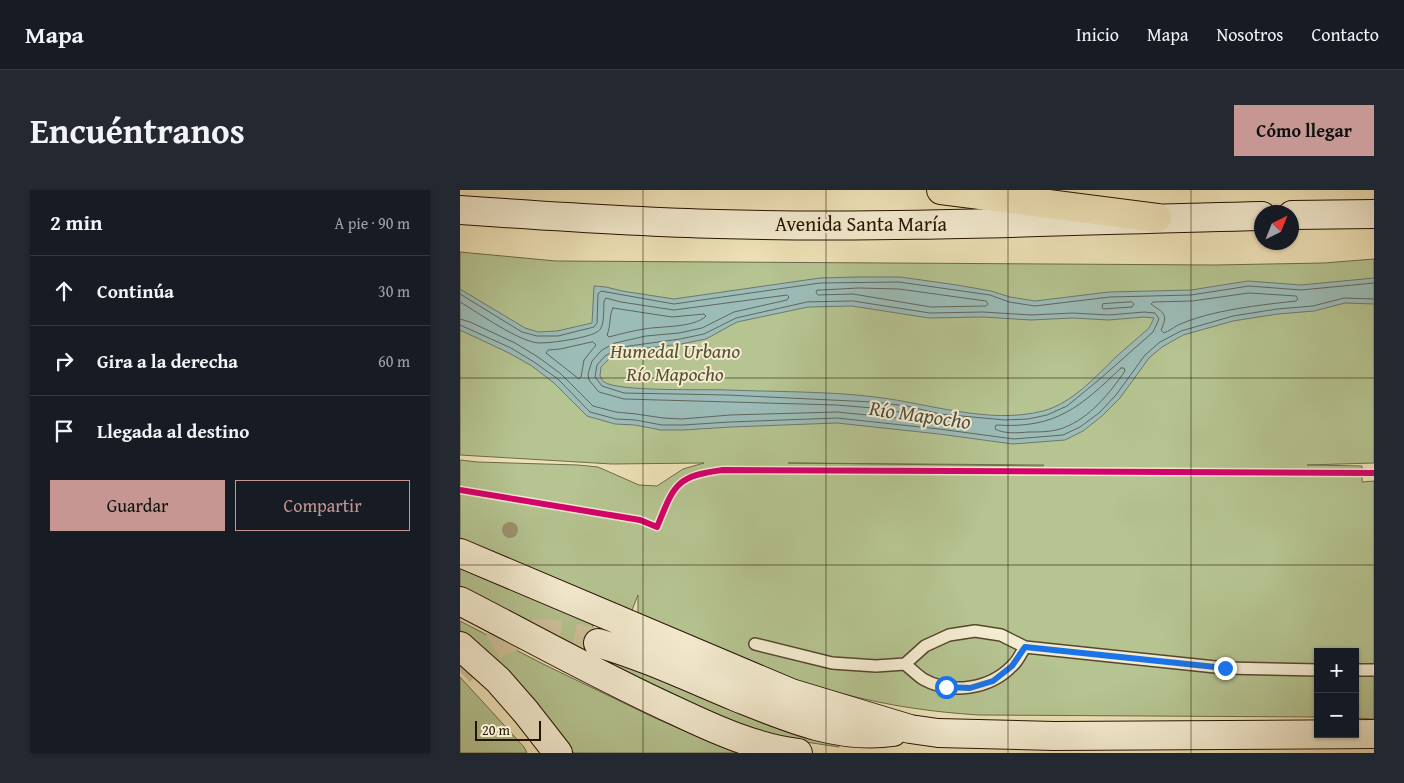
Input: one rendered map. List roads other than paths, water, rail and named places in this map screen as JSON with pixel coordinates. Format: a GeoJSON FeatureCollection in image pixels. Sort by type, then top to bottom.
{"type":"FeatureCollection","features":[{"type":"Feature","properties":{"kind":"highway"},"geometry":{"type":"LineString","coordinates":[[941,190],[1157,218]]}},
{"type":"Feature","properties":{"kind":"main road","name":"Avenida Santa María"},"geometry":{"type":"LineString","coordinates":[[460,210],[581,218],[737,224],[994,224],[1254,216]]}},
{"type":"Feature","properties":{"kind":"main road"},"geometry":{"type":"LineString","coordinates":[[1299,216],[1370,213]]}},
{"type":"Feature","properties":{"kind":"main road"},"geometry":{"type":"LineString","coordinates":[[460,553],[791,693],[910,729],[938,733],[1054,736],[1374,734]]}},
{"type":"Feature","properties":{"kind":"main road"},"geometry":{"type":"LineString","coordinates":[[460,601],[635,692],[706,725],[751,742],[798,753]]}},
{"type":"Feature","properties":{"kind":"main road"},"geometry":{"type":"LineString","coordinates":[[598,643],[637,655],[763,708],[813,726],[855,733],[890,732],[910,729]]}},
{"type":"Feature","properties":{"kind":"main road"},"geometry":{"type":"LineString","coordinates":[[460,646],[498,680],[526,712],[554,750]]}},
{"type":"Feature","properties":{"kind":"main road"},"geometry":{"type":"LineString","coordinates":[[1365,753],[1374,753]]}},
{"type":"Feature","properties":{"kind":"lane"},"geometry":{"type":"LineString","coordinates":[[755,644],[832,663],[876,666],[905,664],[925,646],[949,635],[975,631],[1002,635],[1025,647],[1225,668],[1314,670]]}},
{"type":"Feature","properties":{"kind":"lane"},"geometry":{"type":"LineString","coordinates":[[905,664],[924,679],[946,687],[970,688],[993,681],[1000,676],[1012,666],[1025,647]]}},
{"type":"Feature","properties":{"kind":"lane"},"geometry":{"type":"LineString","coordinates":[[1359,670],[1374,670]]}},
{"type":"Feature","properties":{"kind":"water","name":"Río Mapocho"},"geometry":{"type":"Polygon","coordinates":[[[900,277],[991,291],[1010,297],[1035,301],[1109,292],[1191,290],[1248,281],[1301,285],[1374,278],[1374,304],[1345,303],[1314,311],[1233,321],[1183,335],[1162,347],[1149,358],[1120,398],[1083,431],[1065,440],[1013,444],[837,423],[683,430],[661,430],[635,425],[615,424],[587,416],[554,383],[532,366],[460,330],[460,289],[525,328],[538,332],[557,331],[592,323],[594,286],[674,299],[820,278],[900,277]],[[852,306],[808,307],[737,322],[706,339],[630,350],[609,359],[601,367],[600,376],[604,382],[626,387],[838,394],[875,397],[959,412],[1001,416],[1022,415],[1054,407],[1074,395],[1149,328],[1154,318],[1031,320],[983,317],[929,318],[852,306]]]}},
{"type":"Feature","properties":{"kind":"tunnel"},"geometry":{"type":"LineString","coordinates":[[460,672],[493,646],[508,639],[524,635],[540,633],[558,634],[598,643]]}},
{"type":"Feature","properties":{"kind":"park label","name":"Humedal Urbano Río Mapocho"},"geometry":{"type":"Point","coordinates":[675,362]}}]}
